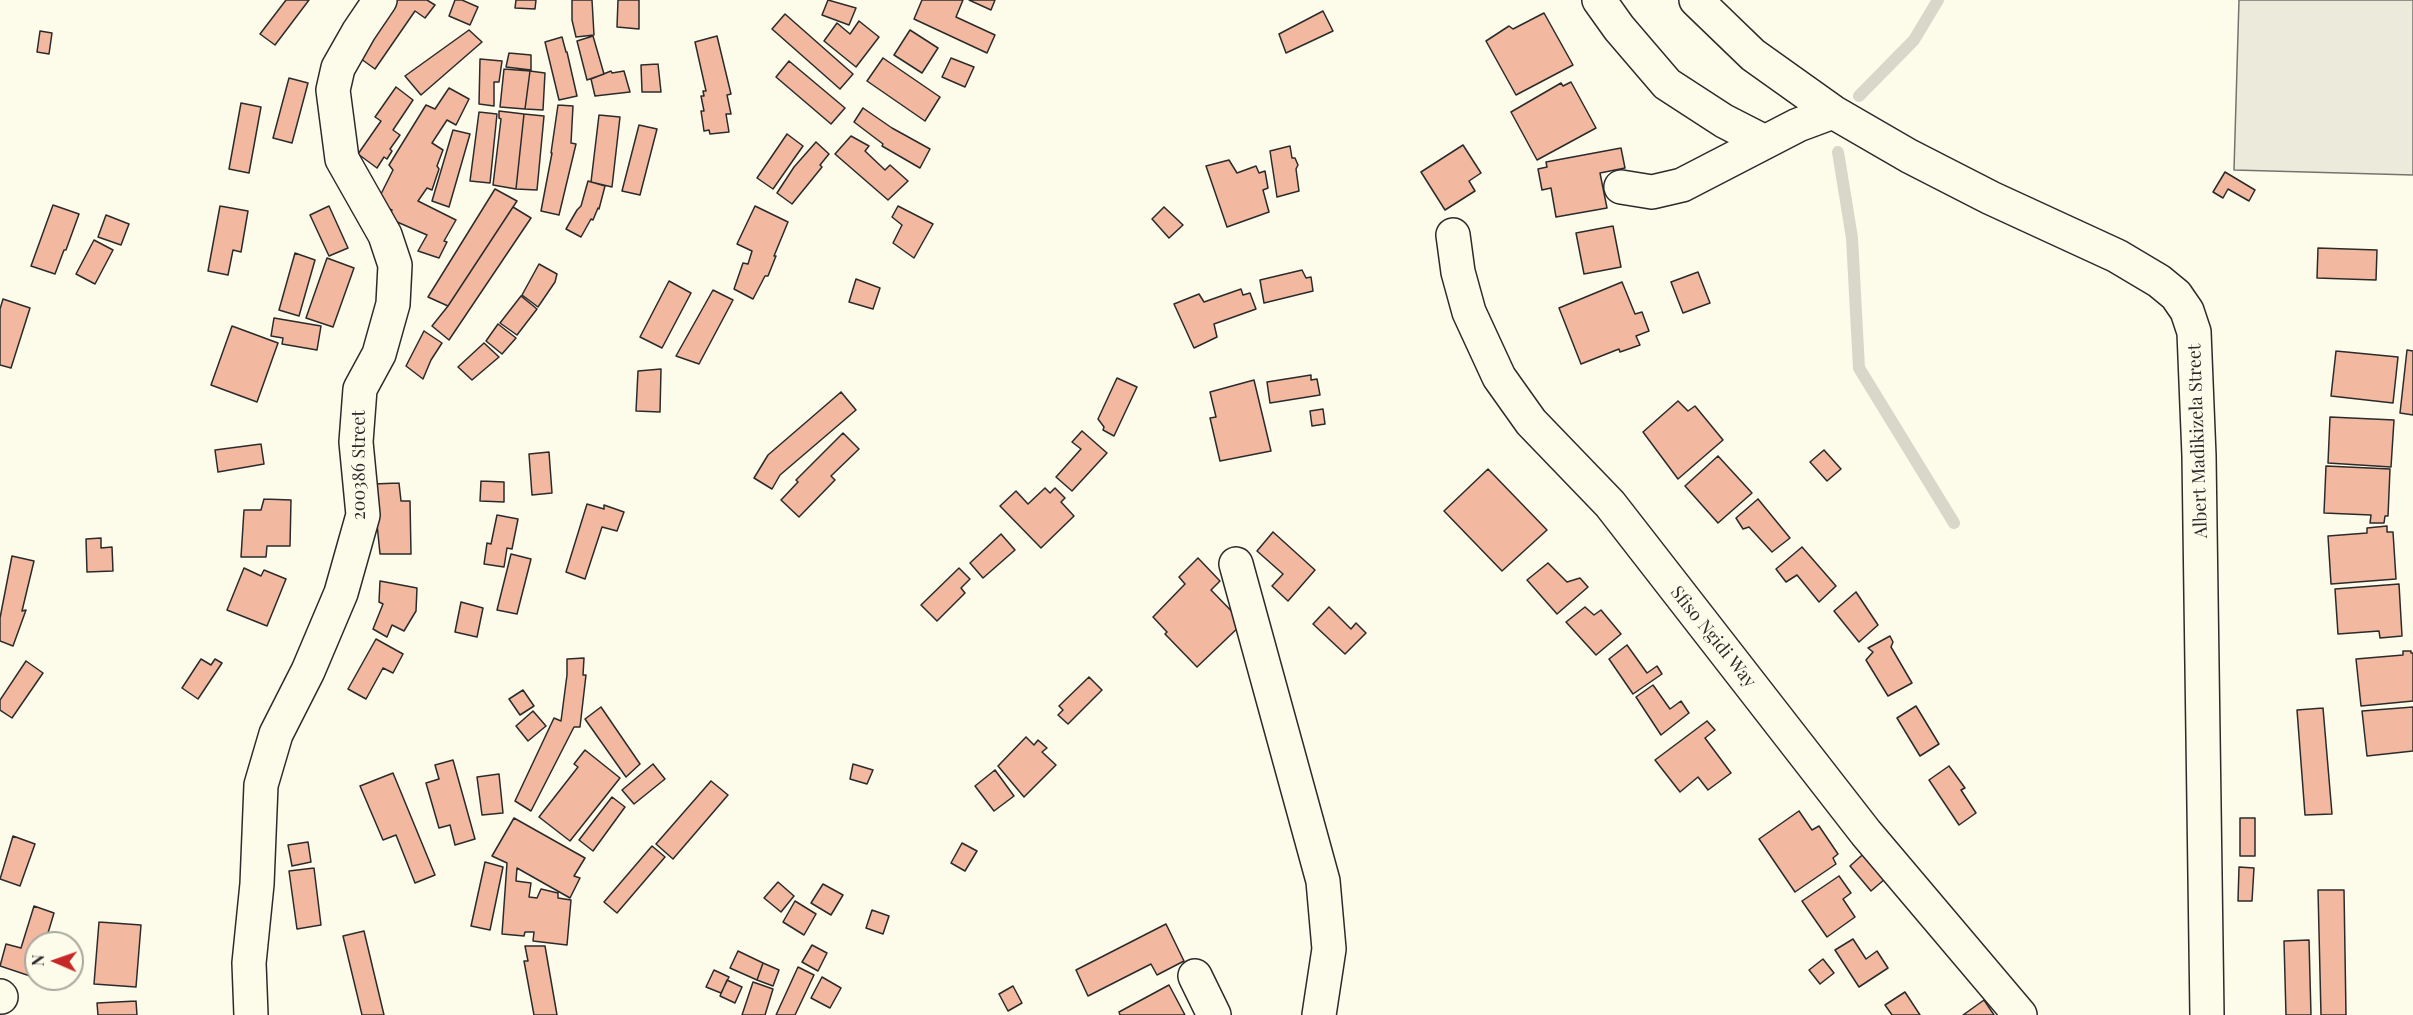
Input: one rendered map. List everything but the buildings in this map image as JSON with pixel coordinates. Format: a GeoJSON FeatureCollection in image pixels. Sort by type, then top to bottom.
{"type":"FeatureCollection","features":[{"type":"Feature","properties":{"kind":"street","name":"200386 Street"},"geometry":{"type":"LineString","coordinates":[[251,1015],[249,963],[257,884],[261,785],[276,734],[308,671],[341,593],[363,515],[356,442],[360,388],[379,354],[393,304],[395,265],[385,235],[342,159],[333,90],[338,68],[380,0]]}},
{"type":"Feature","properties":{"kind":"street"},"geometry":{"type":"LineString","coordinates":[[1599,0],[1619,28],[1667,84],[1724,121],[1765,142]]}},
{"type":"Feature","properties":{"kind":"street","name":"Albert Madikizela Street"},"geometry":{"type":"LineString","coordinates":[[1696,0],[1753,55],[1833,112],[1909,156],[2117,256],[2159,281],[2176,295],[2187,311],[2194,332],[2199,456],[2207,1015]]}},
{"type":"Feature","properties":{"kind":"street"},"geometry":{"type":"LineString","coordinates":[[1621,187],[1652,192],[1682,185],[1798,125],[1833,112]]}},
{"type":"Feature","properties":{"kind":"street","name":"Sfiso Ngidi Way"},"geometry":{"type":"LineString","coordinates":[[1453,235],[1458,272],[1473,322],[1499,377],[1531,422],[1610,504],[1866,833],[2020,1015]]}},
{"type":"Feature","properties":{"kind":"street"},"geometry":{"type":"LineString","coordinates":[[1236,564],[1323,881],[1329,949],[1319,1015]]}},
{"type":"Feature","properties":{"kind":"street"},"geometry":{"type":"LineString","coordinates":[[1195,976],[1214,1015]]}},
{"type":"Feature","properties":{"kind":"shaded area"},"geometry":{"type":"Polygon","coordinates":[[[2239,0],[2413,0],[2413,175],[2234,170],[2239,0]]]}},
{"type":"Feature","properties":{"kind":"waterway"},"geometry":{"type":"LineString","coordinates":[[1859,96],[1914,40],[1938,0]]}},
{"type":"Feature","properties":{"kind":"waterway"},"geometry":{"type":"LineString","coordinates":[[1838,152],[1852,238],[1859,368],[1954,523]]}}]}
